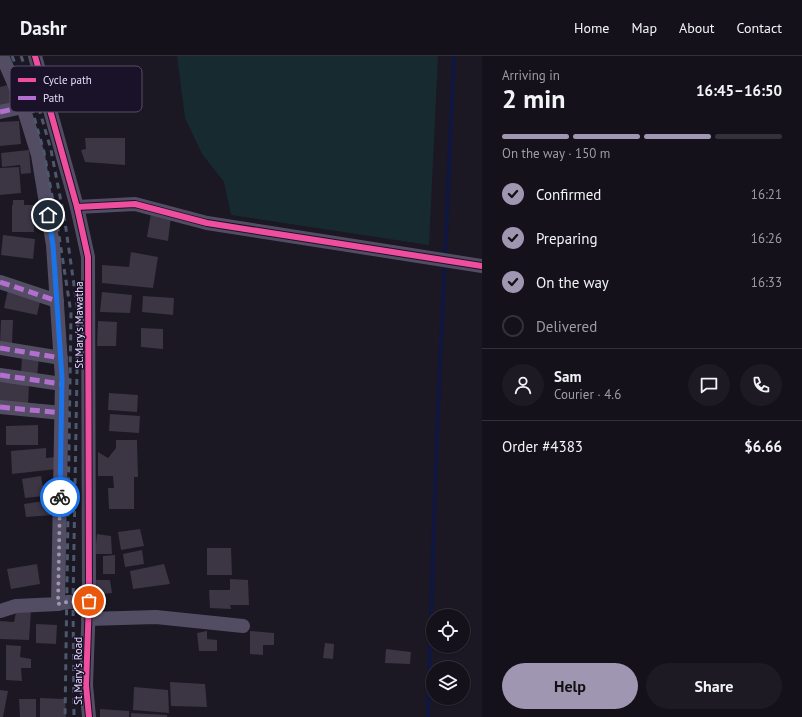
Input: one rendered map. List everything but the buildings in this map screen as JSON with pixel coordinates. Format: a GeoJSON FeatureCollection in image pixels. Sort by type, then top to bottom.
{"type":"FeatureCollection","features":[{"type":"Feature","properties":{"kind":"street"},"geometry":{"type":"LineString","coordinates":[[2,56],[10,75]]}},
{"type":"Feature","properties":{"kind":"street","name":"St.Mary's Mawatha"},"geometry":{"type":"LineString","coordinates":[[35,56],[38,66]]}},
{"type":"Feature","properties":{"kind":"street"},"geometry":{"type":"LineString","coordinates":[[0,112],[10,110]]}},
{"type":"Feature","properties":{"kind":"street"},"geometry":{"type":"LineString","coordinates":[[25,112],[38,156],[53,245],[61,358],[62,413],[58,604]]}},
{"type":"Feature","properties":{"kind":"street","name":"St.Mary's Mawatha"},"geometry":{"type":"LineString","coordinates":[[51,112],[77,206],[88,256],[89,601]]}},
{"type":"Feature","properties":{"kind":"street"},"geometry":{"type":"LineString","coordinates":[[77,206],[135,204],[207,223],[482,266]]}},
{"type":"Feature","properties":{"kind":"street"},"geometry":{"type":"LineString","coordinates":[[0,282],[57,301]]}},
{"type":"Feature","properties":{"kind":"street"},"geometry":{"type":"LineString","coordinates":[[0,348],[61,358]]}},
{"type":"Feature","properties":{"kind":"street"},"geometry":{"type":"LineString","coordinates":[[0,375],[62,384]]}},
{"type":"Feature","properties":{"kind":"street"},"geometry":{"type":"LineString","coordinates":[[0,407],[62,413]]}},
{"type":"Feature","properties":{"kind":"street"},"geometry":{"type":"LineString","coordinates":[[0,611],[16,606],[89,601]]}},
{"type":"Feature","properties":{"kind":"street","name":"St Mary's Road"},"geometry":{"type":"LineString","coordinates":[[89,601],[86,685],[89,717]]}},
{"type":"Feature","properties":{"kind":"street"},"geometry":{"type":"LineString","coordinates":[[88,619],[156,617],[243,626]]}},
{"type":"Feature","properties":{"kind":"shaded area"},"geometry":{"type":"Polygon","coordinates":[[[177,56],[438,56],[429,245],[231,215],[224,182],[202,154],[185,118],[177,56]]]}},
{"type":"Feature","properties":{"kind":"waterway"},"geometry":{"type":"LineString","coordinates":[[428,717],[437,432],[454,56]]}},
{"type":"Feature","properties":{"kind":"railway"},"geometry":{"type":"LineString","coordinates":[[12,56],[16,66]]}},
{"type":"Feature","properties":{"kind":"railway"},"geometry":{"type":"LineString","coordinates":[[21,56],[25,66]]}},
{"type":"Feature","properties":{"kind":"railway"},"geometry":{"type":"LineString","coordinates":[[33,112],[44,152],[71,313],[65,717]]}},
{"type":"Feature","properties":{"kind":"railway"},"geometry":{"type":"LineString","coordinates":[[40,112],[51,150],[65,222],[78,313],[73,602],[74,717]]}},
{"type":"Feature","properties":{"kind":"marked path"},"geometry":{"type":"LineString","coordinates":[[0,112],[10,110]]}},
{"type":"Feature","properties":{"kind":"marked path"},"geometry":{"type":"LineString","coordinates":[[0,282],[57,301]]}},
{"type":"Feature","properties":{"kind":"marked path"},"geometry":{"type":"LineString","coordinates":[[0,348],[61,358]]}},
{"type":"Feature","properties":{"kind":"marked path"},"geometry":{"type":"LineString","coordinates":[[0,375],[62,384]]}},
{"type":"Feature","properties":{"kind":"marked path"},"geometry":{"type":"LineString","coordinates":[[0,407],[62,413]]}},
{"type":"Feature","properties":{"kind":"cycle path"},"geometry":{"type":"LineString","coordinates":[[35,56],[38,66]]}},
{"type":"Feature","properties":{"kind":"cycle path"},"geometry":{"type":"LineString","coordinates":[[51,112],[77,207],[88,257],[89,601],[86,685],[89,717]]}},
{"type":"Feature","properties":{"kind":"cycle path"},"geometry":{"type":"LineString","coordinates":[[77,207],[135,204],[207,223],[482,266]]}},
{"type":"Feature","properties":{"kind":"way so far"},"geometry":{"type":"LineString","coordinates":[[60,497],[58,604],[89,601]]}},
{"type":"Feature","properties":{"kind":"route"},"geometry":{"type":"LineString","coordinates":[[48,215],[53,245],[62,378],[60,497]]}}]}
